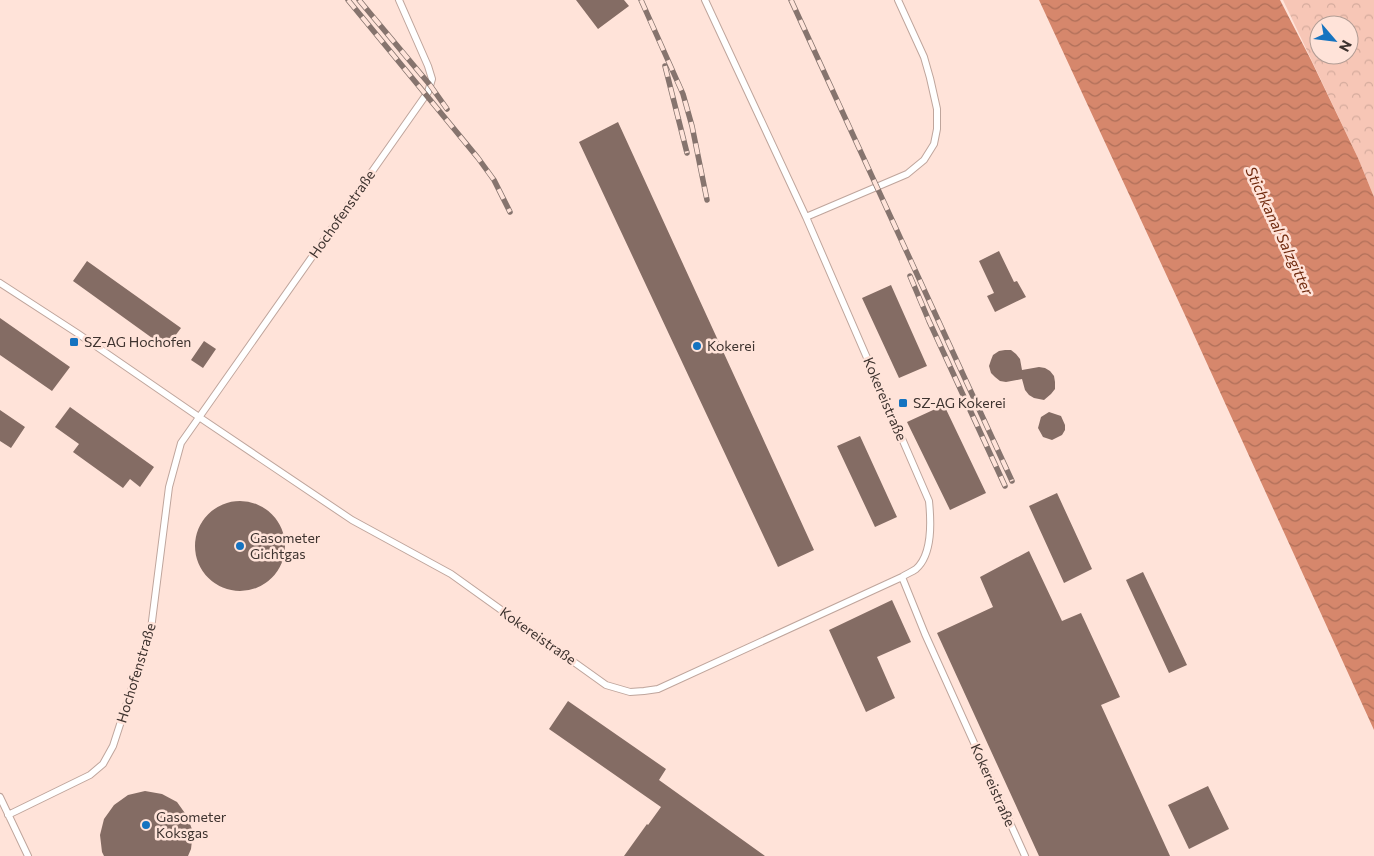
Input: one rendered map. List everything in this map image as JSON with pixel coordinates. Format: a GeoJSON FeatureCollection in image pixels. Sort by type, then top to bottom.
{"type":"FeatureCollection","features":[{"type":"Feature","properties":{"kind":"lane","name":"Hochofenstraße"},"geometry":{"type":"LineString","coordinates":[[8,814],[90,776],[103,764],[114,746],[151,629],[169,487],[181,443],[428,92],[432,79],[428,66],[398,0]]}},
{"type":"Feature","properties":{"kind":"lane","name":"Kokereistraße"},"geometry":{"type":"LineString","coordinates":[[198,417],[352,520],[451,574],[606,684],[630,692],[658,689],[902,577],[917,568],[925,556],[931,525],[929,501],[806,217],[705,0]]}},
{"type":"Feature","properties":{"kind":"lane"},"geometry":{"type":"LineString","coordinates":[[806,217],[907,174],[924,160],[934,144],[937,129],[937,109],[930,78],[924,56],[898,0]]}},
{"type":"Feature","properties":{"kind":"lane"},"geometry":{"type":"LineString","coordinates":[[0,282],[198,417]]}},
{"type":"Feature","properties":{"kind":"lane","name":"Kokereistraße"},"geometry":{"type":"LineString","coordinates":[[902,577],[929,642],[1025,856]]}},
{"type":"Feature","properties":{"kind":"lane"},"geometry":{"type":"LineString","coordinates":[[0,797],[28,856]]}},
{"type":"Feature","properties":{"kind":"green space"},"geometry":{"type":"Polygon","coordinates":[[[1283,0],[1374,0],[1374,197],[1358,158],[1314,65],[1359,65],[1359,15],[1309,15],[1309,55],[1283,0]]]}},
{"type":"Feature","properties":{"kind":"water","name":"Stichkanal Salzgitter"},"geometry":{"type":"Polygon","coordinates":[[[1039,0],[1280,0],[1309,56],[1309,65],[1313,65],[1358,158],[1374,197],[1374,730],[1039,0]]]}},
{"type":"Feature","properties":{"kind":"building"},"geometry":{"type":"Polygon","coordinates":[[[576,0],[624,0],[629,6],[598,29],[576,0]]]}},
{"type":"Feature","properties":{"kind":"building","name":"Kokerei"},"geometry":{"type":"Polygon","coordinates":[[[618,122],[814,550],[778,567],[579,142],[618,122]]]}},
{"type":"Feature","properties":{"kind":"building"},"geometry":{"type":"Polygon","coordinates":[[[999,251],[1014,282],[1017,281],[1026,297],[995,312],[987,296],[994,293],[979,261],[999,251]]]}},
{"type":"Feature","properties":{"kind":"building"},"geometry":{"type":"Polygon","coordinates":[[[87,261],[181,328],[166,348],[73,281],[87,261]]]}},
{"type":"Feature","properties":{"kind":"building"},"geometry":{"type":"Polygon","coordinates":[[[891,285],[927,366],[899,378],[862,298],[891,285]]]}},
{"type":"Feature","properties":{"kind":"building"},"geometry":{"type":"Polygon","coordinates":[[[0,318],[70,367],[52,391],[0,355],[0,318]]]}},
{"type":"Feature","properties":{"kind":"building"},"geometry":{"type":"Polygon","coordinates":[[[204,341],[216,349],[203,368],[191,360],[204,341]]]}},
{"type":"Feature","properties":{"kind":"building"},"geometry":{"type":"Polygon","coordinates":[[[1005,350],[1011,350],[1016,354],[1020,359],[1022,370],[1039,367],[1050,371],[1054,376],[1055,382],[1055,389],[1051,394],[1044,400],[1034,398],[1025,390],[1022,379],[1006,382],[1000,381],[995,377],[991,373],[989,366],[991,360],[993,355],[1005,350]]]}},
{"type":"Feature","properties":{"kind":"building"},"geometry":{"type":"Polygon","coordinates":[[[944,405],[986,493],[950,510],[907,422],[944,405]]]}},
{"type":"Feature","properties":{"kind":"building"},"geometry":{"type":"Polygon","coordinates":[[[70,407],[154,467],[140,487],[130,479],[123,488],[73,452],[79,444],[55,427],[70,407]]]}},
{"type":"Feature","properties":{"kind":"building"},"geometry":{"type":"Polygon","coordinates":[[[0,410],[25,427],[11,448],[0,441],[0,410]]]}},
{"type":"Feature","properties":{"kind":"building"},"geometry":{"type":"Polygon","coordinates":[[[1049,412],[1061,416],[1065,425],[1062,435],[1052,440],[1043,437],[1038,428],[1041,417],[1049,412]]]}},
{"type":"Feature","properties":{"kind":"building"},"geometry":{"type":"Polygon","coordinates":[[[860,436],[897,517],[875,527],[837,446],[860,436]]]}},
{"type":"Feature","properties":{"kind":"building"},"geometry":{"type":"Polygon","coordinates":[[[1057,493],[1092,569],[1064,583],[1029,506],[1057,493]]]}},
{"type":"Feature","properties":{"kind":"building","name":"Gasometer Gichtgas"},"geometry":{"type":"Polygon","coordinates":[[[240,501],[257,504],[272,514],[282,529],[285,546],[282,563],[272,578],[257,588],[240,591],[223,588],[208,578],[198,563],[195,546],[198,529],[208,514],[223,504],[240,501]]]}},
{"type":"Feature","properties":{"kind":"building"},"geometry":{"type":"Polygon","coordinates":[[[1029,551],[1062,621],[1081,613],[1120,697],[1101,705],[1170,856],[1039,856],[937,633],[993,607],[980,577],[1029,551]]]}},
{"type":"Feature","properties":{"kind":"building"},"geometry":{"type":"Polygon","coordinates":[[[1143,572],[1187,665],[1169,673],[1126,580],[1143,572]]]}},
{"type":"Feature","properties":{"kind":"building"},"geometry":{"type":"Polygon","coordinates":[[[892,600],[911,642],[877,657],[895,698],[866,712],[829,630],[892,600]]]}},
{"type":"Feature","properties":{"kind":"building"},"geometry":{"type":"Polygon","coordinates":[[[568,701],[666,769],[659,780],[765,856],[624,856],[661,807],[549,729],[568,701]]]}},
{"type":"Feature","properties":{"kind":"building"},"geometry":{"type":"Polygon","coordinates":[[[1208,786],[1229,829],[1189,849],[1168,805],[1208,786]]]}},
{"type":"Feature","properties":{"kind":"building","name":"Gasometer Koksgas"},"geometry":{"type":"Polygon","coordinates":[[[145,791],[162,794],[177,802],[187,816],[193,832],[191,849],[188,856],[104,856],[100,835],[104,819],[114,805],[128,795],[145,791]]]}},
{"type":"Feature","properties":{"kind":"railway"},"geometry":{"type":"LineString","coordinates":[[348,0],[478,158],[494,180],[510,212]]}},
{"type":"Feature","properties":{"kind":"railway"},"geometry":{"type":"LineString","coordinates":[[359,0],[430,85],[447,109]]}},
{"type":"Feature","properties":{"kind":"railway"},"geometry":{"type":"LineString","coordinates":[[641,0],[683,94],[692,126],[707,200]]}},
{"type":"Feature","properties":{"kind":"railway"},"geometry":{"type":"LineString","coordinates":[[791,0],[1012,481]]}},
{"type":"Feature","properties":{"kind":"railway"},"geometry":{"type":"LineString","coordinates":[[665,66],[687,153]]}},
{"type":"Feature","properties":{"kind":"railway"},"geometry":{"type":"LineString","coordinates":[[910,276],[1005,486]]}},
{"type":"Feature","properties":{"kind":"place","name":"SZ-AG Hochofen"},"geometry":{"type":"Point","coordinates":[74,342]}},
{"type":"Feature","properties":{"kind":"place","name":"Kokerei"},"geometry":{"type":"Point","coordinates":[697,346]}},
{"type":"Feature","properties":{"kind":"place","name":"SZ-AG Kokerei"},"geometry":{"type":"Point","coordinates":[903,403]}},
{"type":"Feature","properties":{"kind":"place","name":"Gasometer Gichtgas"},"geometry":{"type":"Point","coordinates":[240,546]}},
{"type":"Feature","properties":{"kind":"place","name":"Gasometer Koksgas"},"geometry":{"type":"Point","coordinates":[146,825]}}]}
